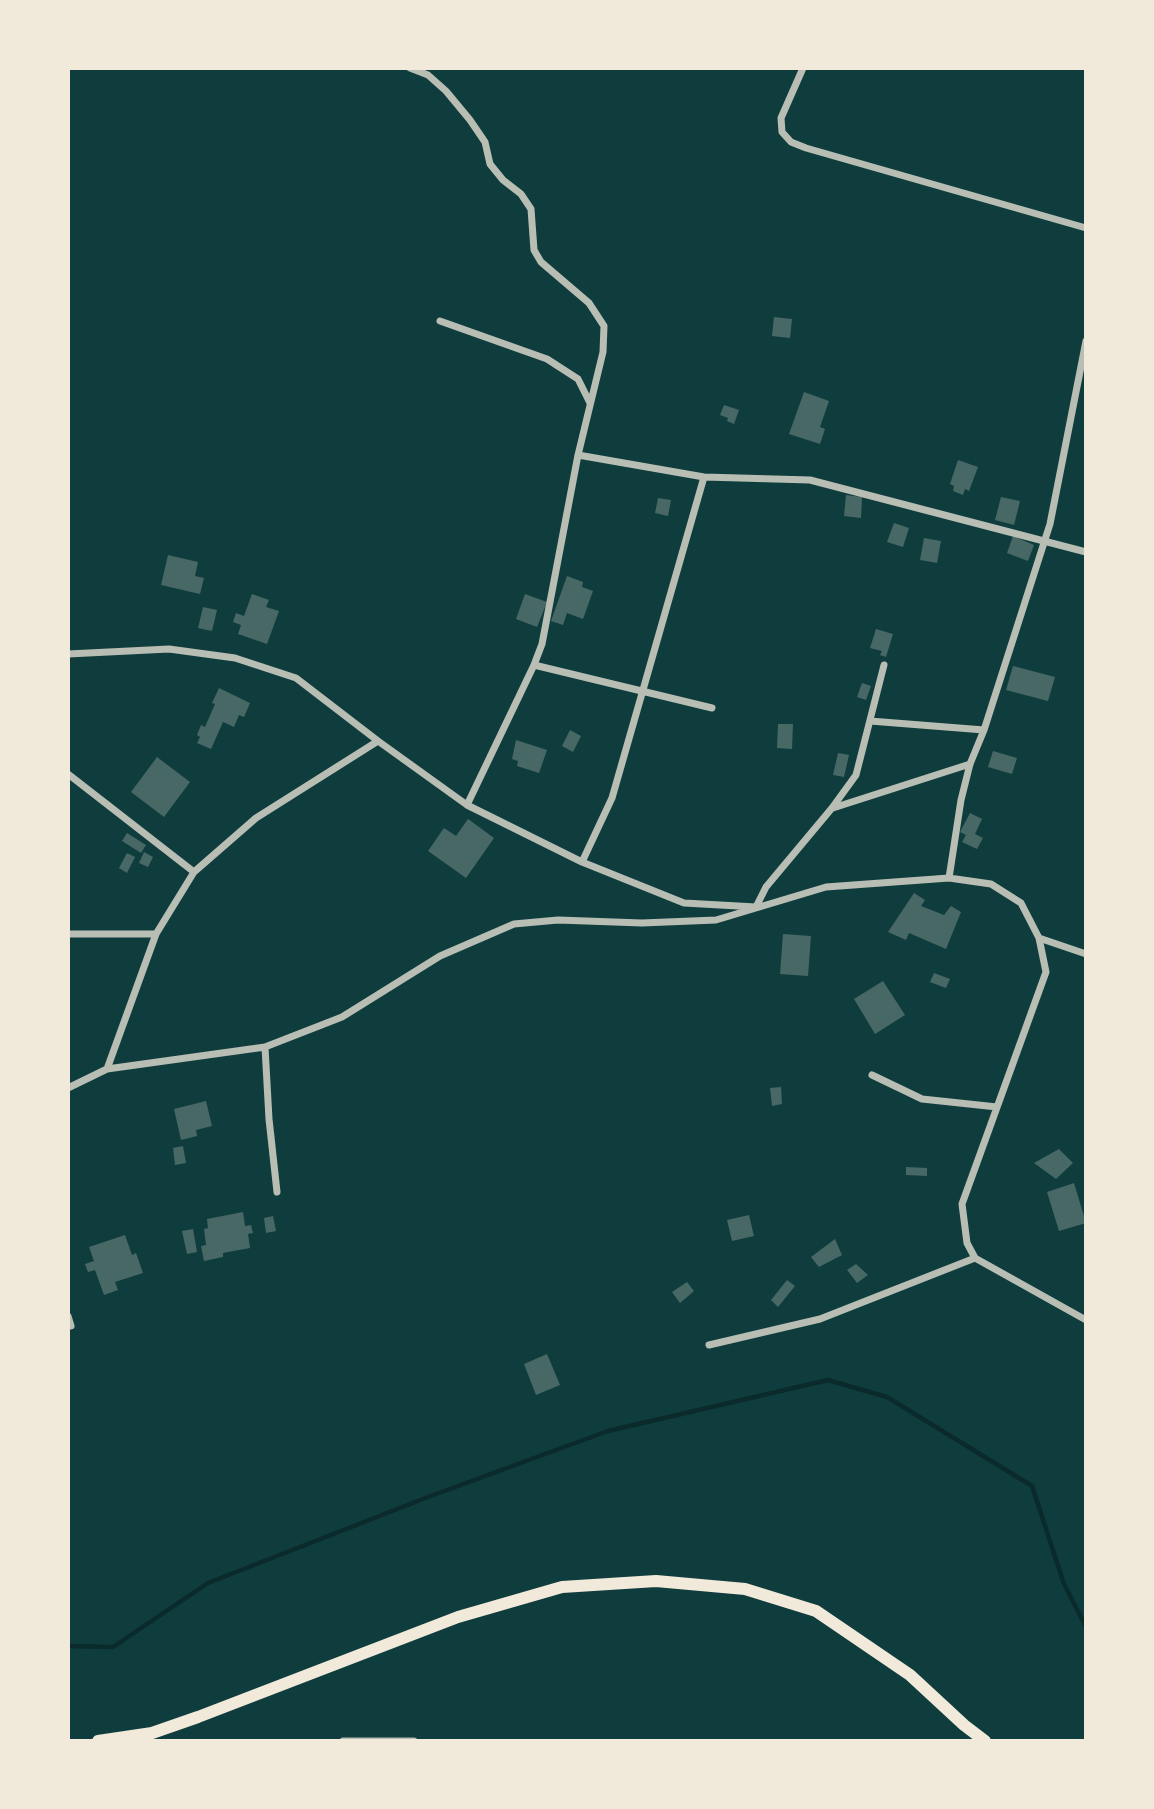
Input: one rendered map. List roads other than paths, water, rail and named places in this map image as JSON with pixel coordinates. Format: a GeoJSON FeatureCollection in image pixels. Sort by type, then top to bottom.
{"type":"FeatureCollection","features":[{"type":"Feature","properties":{"kind":"main road"},"geometry":{"type":"LineString","coordinates":[[98,1741],[152,1732],[187,1721],[458,1617],[562,1587],[656,1581],[745,1589],[816,1611],[910,1675],[985,1741]]}},
{"type":"Feature","properties":{"kind":"street"},"geometry":{"type":"LineString","coordinates":[[410,68],[428,75],[446,91],[470,120],[485,142],[490,164],[503,180],[521,194],[531,209],[534,250],[541,262],[589,303],[604,326],[603,352],[578,455],[542,644],[467,805]]}},
{"type":"Feature","properties":{"kind":"street"},"geometry":{"type":"LineString","coordinates":[[803,68],[782,118],[782,132],[791,142],[1086,228]]}},
{"type":"Feature","properties":{"kind":"street"},"geometry":{"type":"LineString","coordinates":[[440,321],[547,359],[579,379],[590,403]]}},
{"type":"Feature","properties":{"kind":"street"},"geometry":{"type":"LineString","coordinates":[[949,878],[961,800],[970,764],[984,730],[1050,524],[1086,341]]}},
{"type":"Feature","properties":{"kind":"street"},"geometry":{"type":"LineString","coordinates":[[578,455],[704,477],[810,480],[1086,552]]}},
{"type":"Feature","properties":{"kind":"street"},"geometry":{"type":"LineString","coordinates":[[582,862],[612,798],[704,477]]}},
{"type":"Feature","properties":{"kind":"street"},"geometry":{"type":"LineString","coordinates":[[68,654],[169,649],[235,658],[296,678],[467,805],[582,862],[684,903],[756,907]]}},
{"type":"Feature","properties":{"kind":"street"},"geometry":{"type":"LineString","coordinates":[[756,907],[766,887],[856,775],[884,664]]}},
{"type":"Feature","properties":{"kind":"street"},"geometry":{"type":"LineString","coordinates":[[534,665],[712,708]]}},
{"type":"Feature","properties":{"kind":"street"},"geometry":{"type":"LineString","coordinates":[[870,721],[984,730]]}},
{"type":"Feature","properties":{"kind":"street"},"geometry":{"type":"LineString","coordinates":[[107,1069],[156,934],[194,872],[257,818],[378,741]]}},
{"type":"Feature","properties":{"kind":"street"},"geometry":{"type":"LineString","coordinates":[[832,808],[970,764]]}},
{"type":"Feature","properties":{"kind":"street"},"geometry":{"type":"LineString","coordinates":[[68,774],[194,872]]}},
{"type":"Feature","properties":{"kind":"street"},"geometry":{"type":"LineString","coordinates":[[68,1088],[107,1069],[265,1047],[342,1017],[440,956],[514,924],[558,920],[642,923],[716,920],[825,887],[949,878],[991,884],[1021,903],[1039,938],[1046,972],[962,1204],[967,1243],[975,1258],[1086,1321]]}},
{"type":"Feature","properties":{"kind":"street"},"geometry":{"type":"LineString","coordinates":[[68,934],[156,934]]}},
{"type":"Feature","properties":{"kind":"street"},"geometry":{"type":"LineString","coordinates":[[1039,938],[1086,954]]}},
{"type":"Feature","properties":{"kind":"street"},"geometry":{"type":"LineString","coordinates":[[265,1047],[268,1119],[277,1192]]}},
{"type":"Feature","properties":{"kind":"street"},"geometry":{"type":"LineString","coordinates":[[872,1075],[922,1099],[997,1107]]}},
{"type":"Feature","properties":{"kind":"street"},"geometry":{"type":"LineString","coordinates":[[709,1345],[821,1319],[975,1258]]}},
{"type":"Feature","properties":{"kind":"street"},"geometry":{"type":"LineString","coordinates":[[68,1316],[71,1326]]}},
{"type":"Feature","properties":{"kind":"street"},"geometry":{"type":"LineString","coordinates":[[343,1741],[414,1741]]}},
{"type":"Feature","properties":{"kind":"waterway"},"geometry":{"type":"LineString","coordinates":[[68,1646],[113,1647],[208,1583],[428,1497],[608,1431],[828,1380],[887,1397],[1032,1486],[1064,1584],[1086,1627]]}}]}
